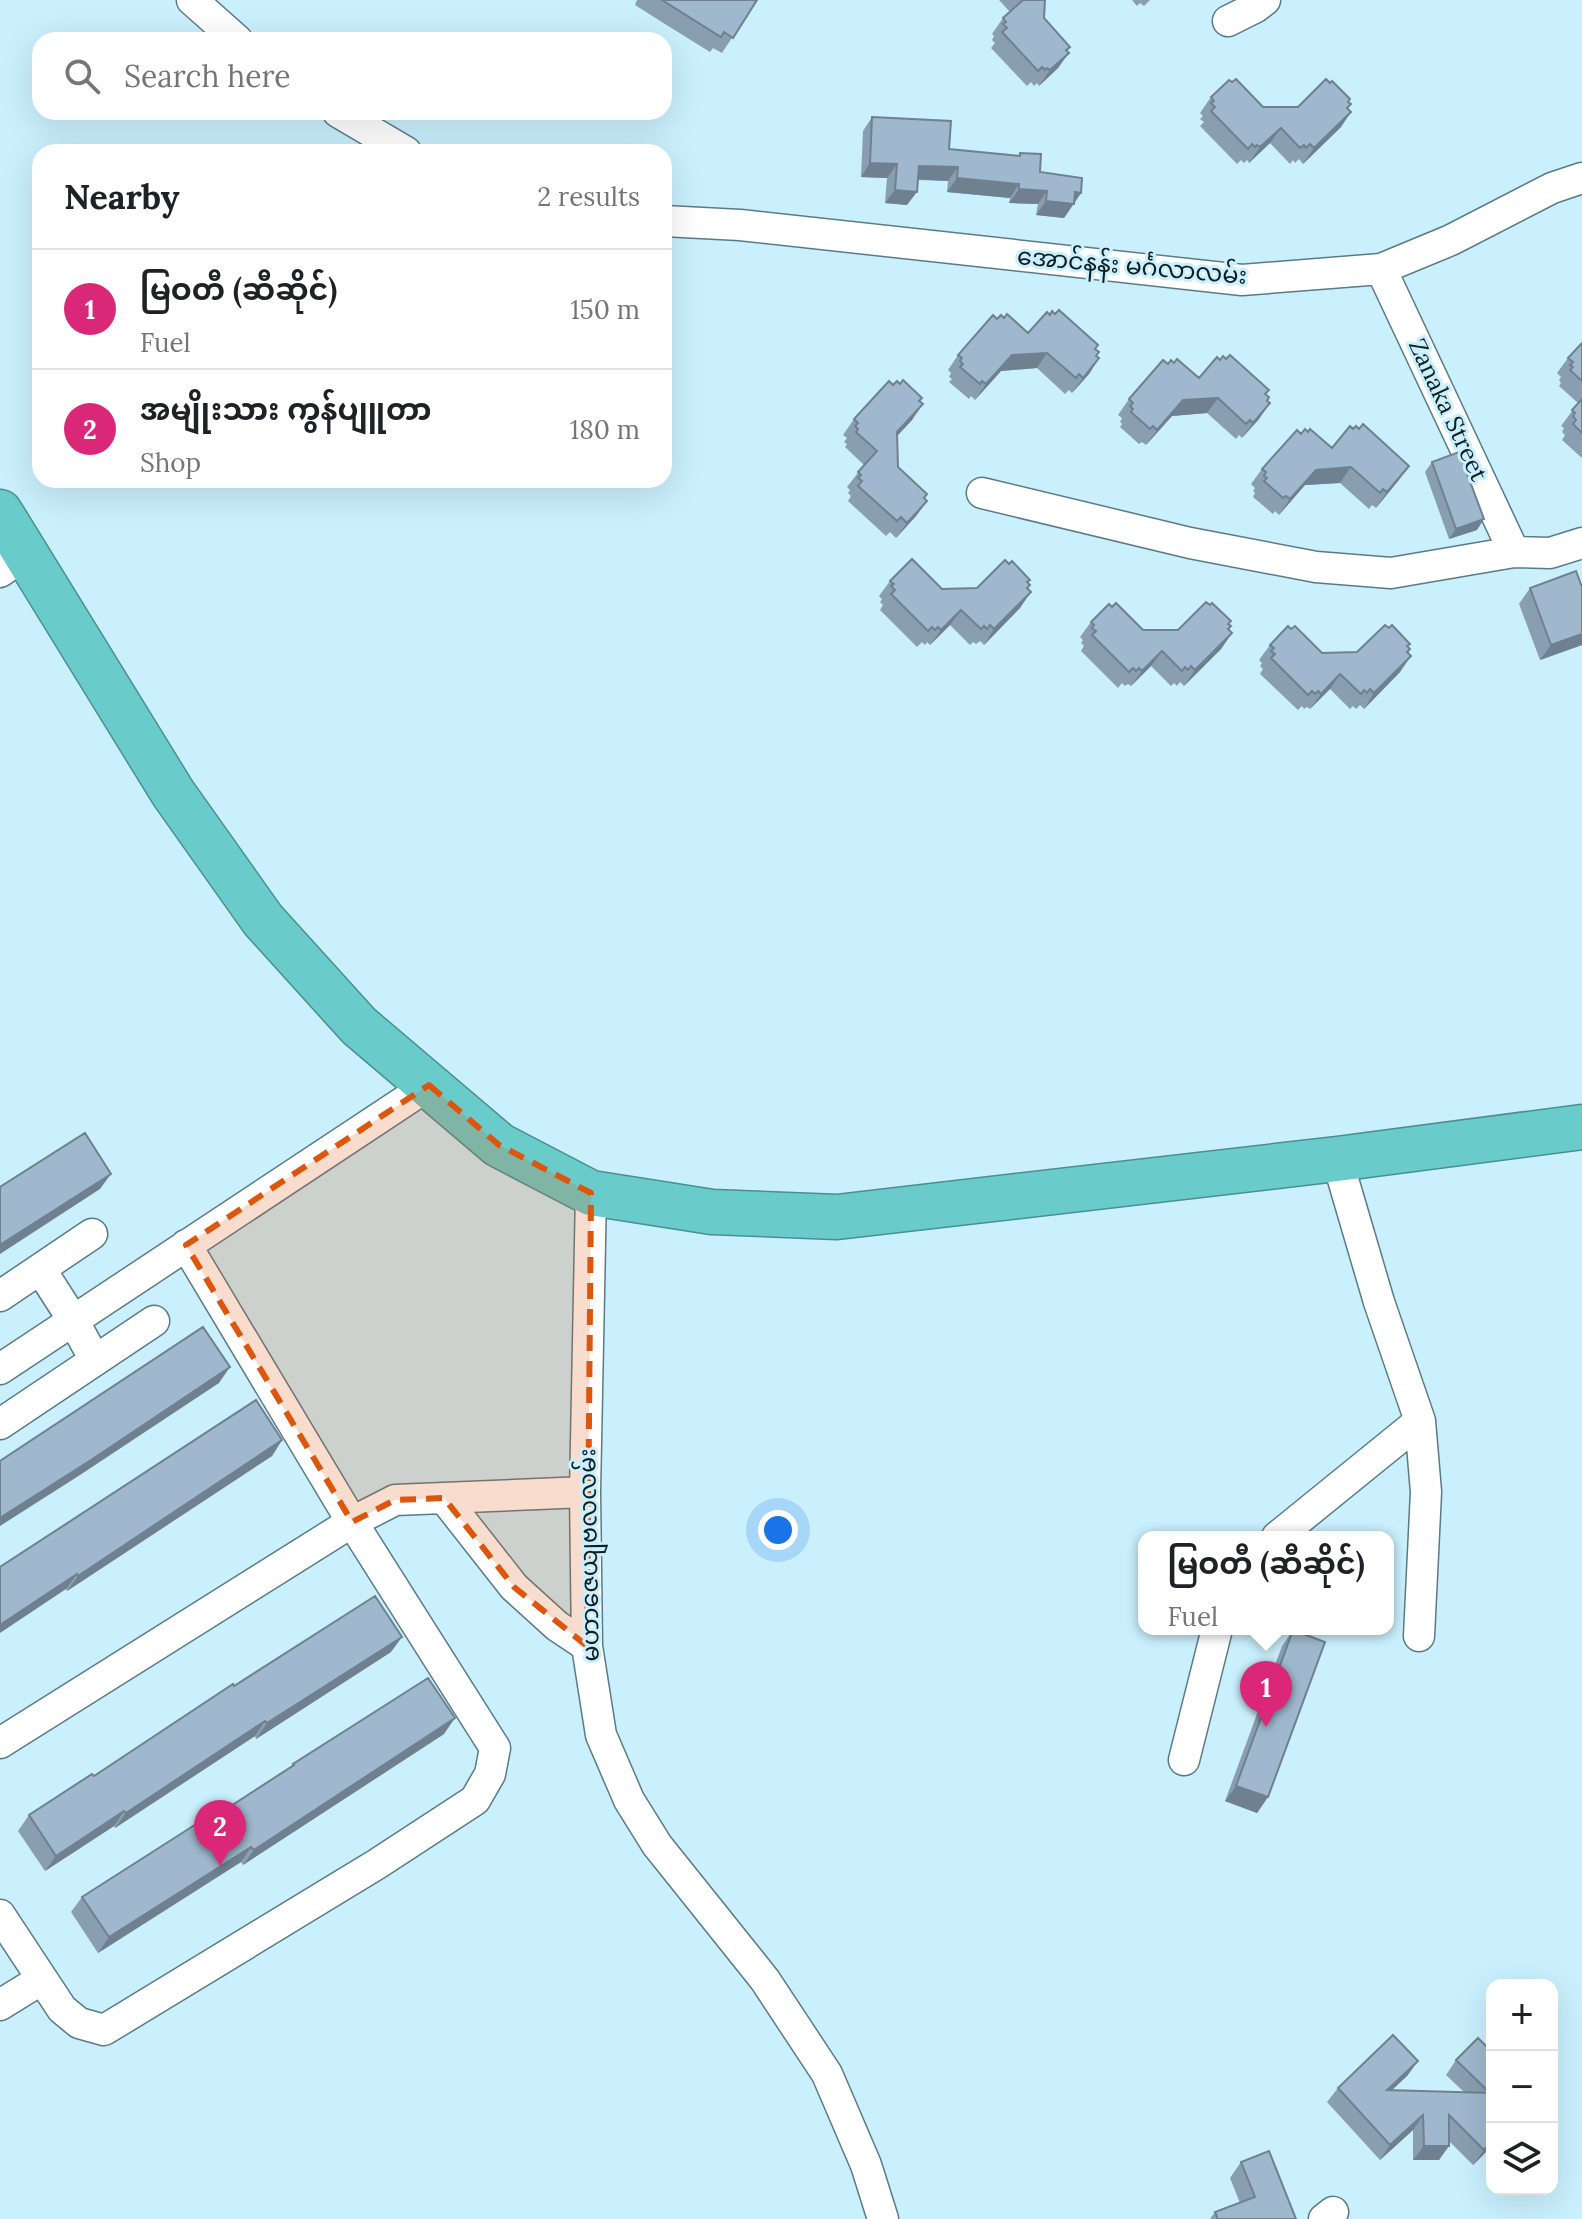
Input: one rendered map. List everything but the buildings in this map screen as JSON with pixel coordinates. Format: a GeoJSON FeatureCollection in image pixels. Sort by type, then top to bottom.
{"type":"FeatureCollection","features":[{"type":"Feature","properties":{"kind":"highway"},"geometry":{"type":"LineString","coordinates":[[0,512],[13,563],[263,920],[359,1026],[499,1145],[591,1193],[712,1212],[837,1217],[1582,1127]]}},
{"type":"Feature","properties":{"kind":"street"},"geometry":{"type":"LineString","coordinates":[[192,0],[228,32]]}},
{"type":"Feature","properties":{"kind":"street"},"geometry":{"type":"LineString","coordinates":[[1228,21],[1265,0]]}},
{"type":"Feature","properties":{"kind":"street"},"geometry":{"type":"LineString","coordinates":[[352,120],[392,144]]}},
{"type":"Feature","properties":{"kind":"street","name":"အောင်နန်း မင်္ဂလာလမ်း"},"geometry":{"type":"LineString","coordinates":[[672,221],[740,225],[1242,280],[1381,269],[1451,240],[1552,188],[1582,178]]}},
{"type":"Feature","properties":{"kind":"street","name":"Zanaka Street"},"geometry":{"type":"LineString","coordinates":[[1381,269],[1514,552]]}},
{"type":"Feature","properties":{"kind":"street"},"geometry":{"type":"LineString","coordinates":[[982,493],[1190,543],[1316,567],[1391,573],[1514,552],[1550,553],[1582,543]]}},
{"type":"Feature","properties":{"kind":"street"},"geometry":{"type":"LineString","coordinates":[[0,1369],[429,1085]]}},
{"type":"Feature","properties":{"kind":"street"},"geometry":{"type":"LineString","coordinates":[[1337,1159],[1379,1302],[1420,1421],[1426,1492],[1419,1636]]}},
{"type":"Feature","properties":{"kind":"street","name":"မဟာဇေယျဗလလမ်း"},"geometry":{"type":"LineString","coordinates":[[591,1193],[585,1492],[587,1646],[601,1735],[629,1800],[657,1845],[765,1980],[827,2074],[866,2165],[883,2219]]}},
{"type":"Feature","properties":{"kind":"street"},"geometry":{"type":"LineString","coordinates":[[0,1296],[92,1234]]}},
{"type":"Feature","properties":{"kind":"street"},"geometry":{"type":"LineString","coordinates":[[0,1915],[62,2009],[79,2023],[104,2030],[377,1864],[475,1800],[490,1774],[495,1748],[352,1522],[186,1245]]}},
{"type":"Feature","properties":{"kind":"street"},"geometry":{"type":"LineString","coordinates":[[41,1270],[95,1360]]}},
{"type":"Feature","properties":{"kind":"street"},"geometry":{"type":"LineString","coordinates":[[0,1424],[154,1321]]}},
{"type":"Feature","properties":{"kind":"street"},"geometry":{"type":"LineString","coordinates":[[1284,1531],[1420,1421]]}},
{"type":"Feature","properties":{"kind":"street"},"geometry":{"type":"LineString","coordinates":[[0,1743],[352,1522],[395,1500],[585,1492]]}},
{"type":"Feature","properties":{"kind":"street"},"geometry":{"type":"LineString","coordinates":[[444,1498],[514,1587],[557,1626],[587,1646]]}},
{"type":"Feature","properties":{"kind":"street"},"geometry":{"type":"LineString","coordinates":[[1184,1760],[1215,1635]]}},
{"type":"Feature","properties":{"kind":"street"},"geometry":{"type":"LineString","coordinates":[[0,2005],[42,1979]]}},
{"type":"Feature","properties":{"kind":"highlighted area"},"geometry":{"type":"Polygon","coordinates":[[[429,1085],[499,1145],[591,1193],[587,1646],[514,1587],[444,1498],[395,1500],[352,1522],[186,1245],[429,1085]]]}},
{"type":"Feature","properties":{"kind":"place","name":"မြဝတီ (ဆီဆိုင်)"},"geometry":{"type":"Point","coordinates":[1266,1727]}},
{"type":"Feature","properties":{"kind":"place","name":"အမျိုးသား ကွန်ပျူတာ"},"geometry":{"type":"Point","coordinates":[220,1866]}}]}
